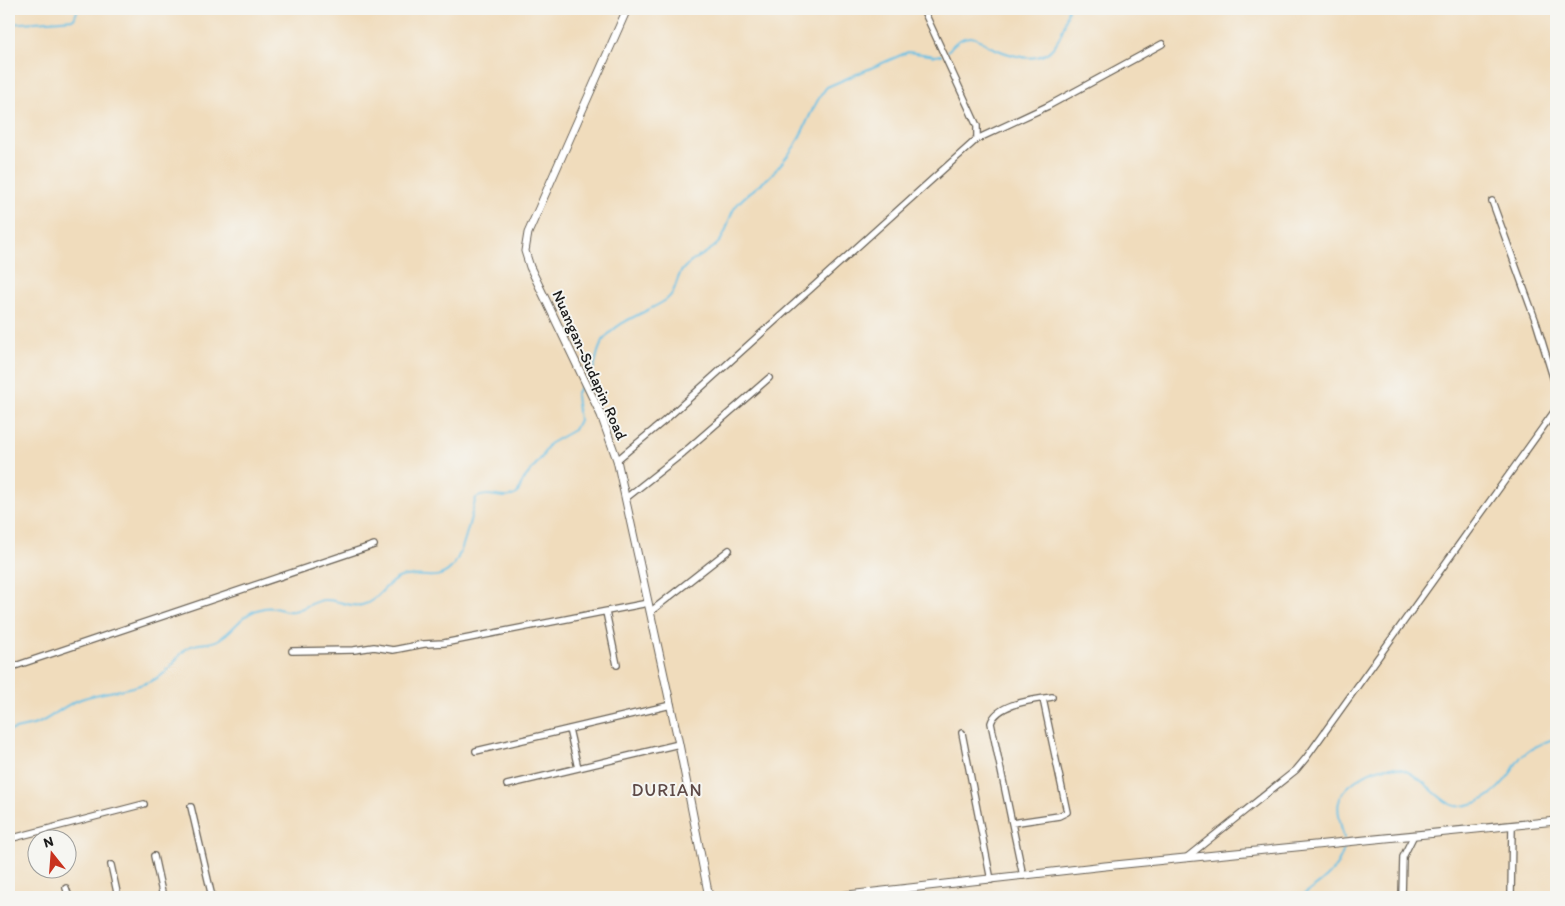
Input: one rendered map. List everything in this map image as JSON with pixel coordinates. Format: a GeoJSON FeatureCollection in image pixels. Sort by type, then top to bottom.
{"type":"FeatureCollection","features":[{"type":"Feature","properties":{"kind":"street","name":"Nuangan-Sudapin Road"},"geometry":{"type":"LineString","coordinates":[[627,9],[528,233],[525,251],[530,266],[601,415],[617,460],[671,705],[709,897]]}},
{"type":"Feature","properties":{"kind":"street"},"geometry":{"type":"LineString","coordinates":[[923,9],[977,126],[977,139]]}},
{"type":"Feature","properties":{"kind":"street"},"geometry":{"type":"LineString","coordinates":[[617,460],[650,434],[977,139],[1048,106],[1162,44]]}},
{"type":"Feature","properties":{"kind":"street"},"geometry":{"type":"LineString","coordinates":[[1492,201],[1536,322],[1556,387]]}},
{"type":"Feature","properties":{"kind":"street"},"geometry":{"type":"LineString","coordinates":[[626,498],[683,453],[769,378]]}},
{"type":"Feature","properties":{"kind":"street"},"geometry":{"type":"LineString","coordinates":[[1184,860],[1296,770],[1306,758],[1556,409]]}},
{"type":"Feature","properties":{"kind":"street"},"geometry":{"type":"LineString","coordinates":[[9,668],[374,545]]}},
{"type":"Feature","properties":{"kind":"street"},"geometry":{"type":"LineString","coordinates":[[650,612],[729,550]]}},
{"type":"Feature","properties":{"kind":"street"},"geometry":{"type":"LineString","coordinates":[[292,651],[354,650],[374,647],[393,650],[424,644],[444,643],[648,603]]}},
{"type":"Feature","properties":{"kind":"street"},"geometry":{"type":"LineString","coordinates":[[606,612],[617,665]]}},
{"type":"Feature","properties":{"kind":"street"},"geometry":{"type":"LineString","coordinates":[[1024,876],[991,723],[996,713],[1004,708],[1052,697]]}},
{"type":"Feature","properties":{"kind":"street"},"geometry":{"type":"LineString","coordinates":[[1012,824],[1059,816],[1067,812],[1043,698]]}},
{"type":"Feature","properties":{"kind":"street"},"geometry":{"type":"LineString","coordinates":[[476,751],[671,705]]}},
{"type":"Feature","properties":{"kind":"street"},"geometry":{"type":"LineString","coordinates":[[569,729],[578,768]]}},
{"type":"Feature","properties":{"kind":"street"},"geometry":{"type":"LineString","coordinates":[[962,733],[991,880]]}},
{"type":"Feature","properties":{"kind":"street"},"geometry":{"type":"LineString","coordinates":[[507,785],[679,744]]}},
{"type":"Feature","properties":{"kind":"street"},"geometry":{"type":"LineString","coordinates":[[9,839],[144,804]]}},
{"type":"Feature","properties":{"kind":"street"},"geometry":{"type":"LineString","coordinates":[[191,807],[212,897]]}},
{"type":"Feature","properties":{"kind":"street"},"geometry":{"type":"LineString","coordinates":[[830,897],[1556,821]]}},
{"type":"Feature","properties":{"kind":"street"},"geometry":{"type":"LineString","coordinates":[[1511,897],[1512,825]]}},
{"type":"Feature","properties":{"kind":"street"},"geometry":{"type":"LineString","coordinates":[[1402,897],[1403,857],[1414,835]]}},
{"type":"Feature","properties":{"kind":"street"},"geometry":{"type":"LineString","coordinates":[[154,856],[163,897]]}},
{"type":"Feature","properties":{"kind":"street"},"geometry":{"type":"LineString","coordinates":[[111,865],[118,897]]}},
{"type":"Feature","properties":{"kind":"street"},"geometry":{"type":"LineString","coordinates":[[66,888],[69,897]]}},
{"type":"Feature","properties":{"kind":"waterway"},"geometry":{"type":"LineString","coordinates":[[9,24],[74,19],[78,9]]}},
{"type":"Feature","properties":{"kind":"waterway"},"geometry":{"type":"LineString","coordinates":[[948,51],[958,41],[970,37],[976,38],[991,47],[1021,57],[1033,58],[1043,55],[1052,49],[1059,39],[1068,9]]}},
{"type":"Feature","properties":{"kind":"waterway"},"geometry":{"type":"LineString","coordinates":[[588,379],[599,348],[611,331],[670,297],[684,268],[693,260],[712,249],[720,241],[736,206],[770,176],[794,147],[817,101],[827,87],[908,52],[941,55]]}},
{"type":"Feature","properties":{"kind":"waterway"},"geometry":{"type":"LineString","coordinates":[[9,731],[41,722],[81,699],[139,686],[157,678],[167,671],[189,647],[218,640],[244,617],[256,610],[269,607],[293,611],[325,600],[357,606],[373,600],[390,583],[401,577],[414,575],[433,576],[445,573],[451,568],[459,555],[476,498],[486,495],[507,497],[517,494],[524,479],[542,457],[549,444],[574,430],[579,420],[576,395],[581,385]]}},
{"type":"Feature","properties":{"kind":"waterway"},"geometry":{"type":"LineString","coordinates":[[1556,621],[1556,632]]}},
{"type":"Feature","properties":{"kind":"waterway"},"geometry":{"type":"LineString","coordinates":[[1344,838],[1338,806],[1339,800],[1347,787],[1367,774],[1378,769],[1397,768],[1415,776],[1450,804],[1466,805],[1481,801],[1491,794],[1505,781],[1523,755],[1539,745],[1556,738]]}},
{"type":"Feature","properties":{"kind":"waterway"},"geometry":{"type":"LineString","coordinates":[[1299,897],[1320,883],[1333,871],[1344,848]]}},
{"type":"Feature","properties":{"kind":"district","name":"DURIAN"},"geometry":{"type":"Point","coordinates":[667,790]}}]}
